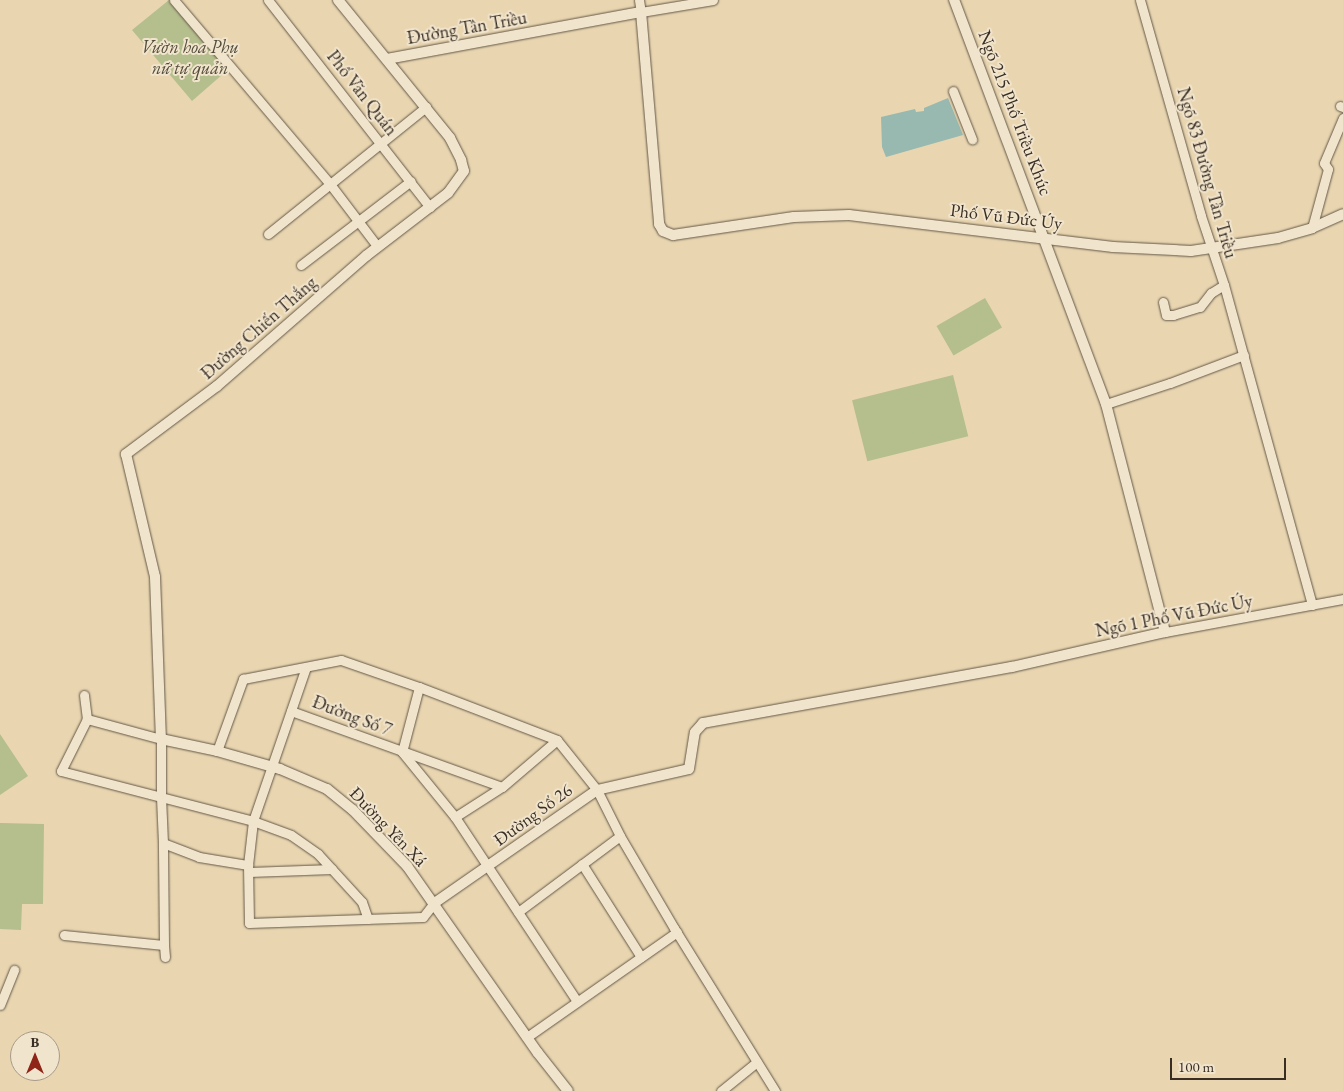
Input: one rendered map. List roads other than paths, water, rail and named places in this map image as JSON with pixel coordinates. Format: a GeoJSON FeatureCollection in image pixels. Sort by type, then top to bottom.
{"type":"FeatureCollection","features":[{"type":"Feature","properties":{"kind":"street"},"geometry":{"type":"LineString","coordinates":[[174,0],[330,184],[377,246]]}},
{"type":"Feature","properties":{"kind":"street","name":"Phố Văn Quán"},"geometry":{"type":"LineString","coordinates":[[268,0],[430,207]]}},
{"type":"Feature","properties":{"kind":"street","name":"Đường Chiến Thắng"},"geometry":{"type":"LineString","coordinates":[[161,739],[155,578],[126,454],[217,386],[377,246],[448,193],[464,171],[461,160],[450,138],[338,0]]}},
{"type":"Feature","properties":{"kind":"street"},"geometry":{"type":"LineString","coordinates":[[639,0],[641,12]]}},
{"type":"Feature","properties":{"kind":"street","name":"Đường Tân Triều"},"geometry":{"type":"LineString","coordinates":[[387,59],[712,0]]}},
{"type":"Feature","properties":{"kind":"street","name":"Ngõ 215 Phố Triều Khúc"},"geometry":{"type":"LineString","coordinates":[[954,0],[1106,404],[1165,632]]}},
{"type":"Feature","properties":{"kind":"street","name":"Ngõ 83 Đường Tân Triều"},"geometry":{"type":"LineString","coordinates":[[1140,0],[1211,249],[1224,285],[1244,355],[1312,605]]}},
{"type":"Feature","properties":{"kind":"street","name":"Phố Vũ Đức Úy"},"geometry":{"type":"LineString","coordinates":[[641,12],[658,216],[662,231],[673,235],[794,217],[849,215],[1113,246],[1191,251],[1278,238],[1312,228],[1343,214]]}},
{"type":"Feature","properties":{"kind":"street"},"geometry":{"type":"LineString","coordinates":[[953,91],[972,139]]}},
{"type":"Feature","properties":{"kind":"street"},"geometry":{"type":"LineString","coordinates":[[268,234],[426,107]]}},
{"type":"Feature","properties":{"kind":"street"},"geometry":{"type":"LineString","coordinates":[[1312,228],[1328,169],[1324,163],[1343,118]]}},
{"type":"Feature","properties":{"kind":"street"},"geometry":{"type":"LineString","coordinates":[[301,265],[359,223],[411,181]]}},
{"type":"Feature","properties":{"kind":"street"},"geometry":{"type":"LineString","coordinates":[[1163,302],[1166,315],[1173,315],[1200,307],[1211,294],[1224,285]]}},
{"type":"Feature","properties":{"kind":"street"},"geometry":{"type":"LineString","coordinates":[[1106,404],[1170,383],[1244,355]]}},
{"type":"Feature","properties":{"kind":"street","name":"Ngõ 1 Phố Vũ Đức Úy"},"geometry":{"type":"LineString","coordinates":[[597,790],[689,768],[695,732],[703,723],[1012,667],[1165,632],[1343,599]]}},
{"type":"Feature","properties":{"kind":"street"},"geometry":{"type":"LineString","coordinates":[[217,751],[243,680],[341,660],[419,687],[557,740],[571,754],[597,790],[620,836],[677,932],[776,1091]]}},
{"type":"Feature","properties":{"kind":"street"},"geometry":{"type":"LineString","coordinates":[[306,667],[253,821],[248,869],[249,923],[423,917],[433,904]]}},
{"type":"Feature","properties":{"kind":"street"},"geometry":{"type":"LineString","coordinates":[[419,687],[402,752],[455,818],[577,1001]]}},
{"type":"Feature","properties":{"kind":"street"},"geometry":{"type":"LineString","coordinates":[[84,696],[87,719],[61,771],[253,821],[291,835],[318,854],[332,869],[362,902],[368,919]]}},
{"type":"Feature","properties":{"kind":"street","name":"Đường Số 7"},"geometry":{"type":"LineString","coordinates":[[291,711],[502,787]]}},
{"type":"Feature","properties":{"kind":"street","name":"Đường Yên Xá"},"geometry":{"type":"LineString","coordinates":[[87,719],[271,766],[326,789],[353,810],[407,866],[527,1037],[568,1091]]}},
{"type":"Feature","properties":{"kind":"street"},"geometry":{"type":"LineString","coordinates":[[161,739],[165,957]]}},
{"type":"Feature","properties":{"kind":"street"},"geometry":{"type":"LineString","coordinates":[[455,818],[502,787],[557,740]]}},
{"type":"Feature","properties":{"kind":"street","name":"Đường Số 26"},"geometry":{"type":"LineString","coordinates":[[433,904],[489,867],[597,790]]}},
{"type":"Feature","properties":{"kind":"street"},"geometry":{"type":"LineString","coordinates":[[518,912],[620,836]]}},
{"type":"Feature","properties":{"kind":"street"},"geometry":{"type":"LineString","coordinates":[[163,843],[200,856],[248,869],[332,869]]}},
{"type":"Feature","properties":{"kind":"street"},"geometry":{"type":"LineString","coordinates":[[582,864],[641,957]]}},
{"type":"Feature","properties":{"kind":"street"},"geometry":{"type":"LineString","coordinates":[[527,1037],[677,932]]}},
{"type":"Feature","properties":{"kind":"street"},"geometry":{"type":"LineString","coordinates":[[64,935],[164,945]]}},
{"type":"Feature","properties":{"kind":"street"},"geometry":{"type":"LineString","coordinates":[[0,1005],[14,970]]}},
{"type":"Feature","properties":{"kind":"street"},"geometry":{"type":"LineString","coordinates":[[721,1091],[757,1062]]}},
{"type":"Feature","properties":{"kind":"water"},"geometry":{"type":"Polygon","coordinates":[[[948,98],[963,135],[886,157],[882,147],[881,117],[915,109],[916,112],[924,111],[924,108],[948,98]]]}},
{"type":"Feature","properties":{"kind":"park label","name":"Vườn hoa Phụ nữ tự quản"},"geometry":{"type":"Point","coordinates":[190,58]}}]}
